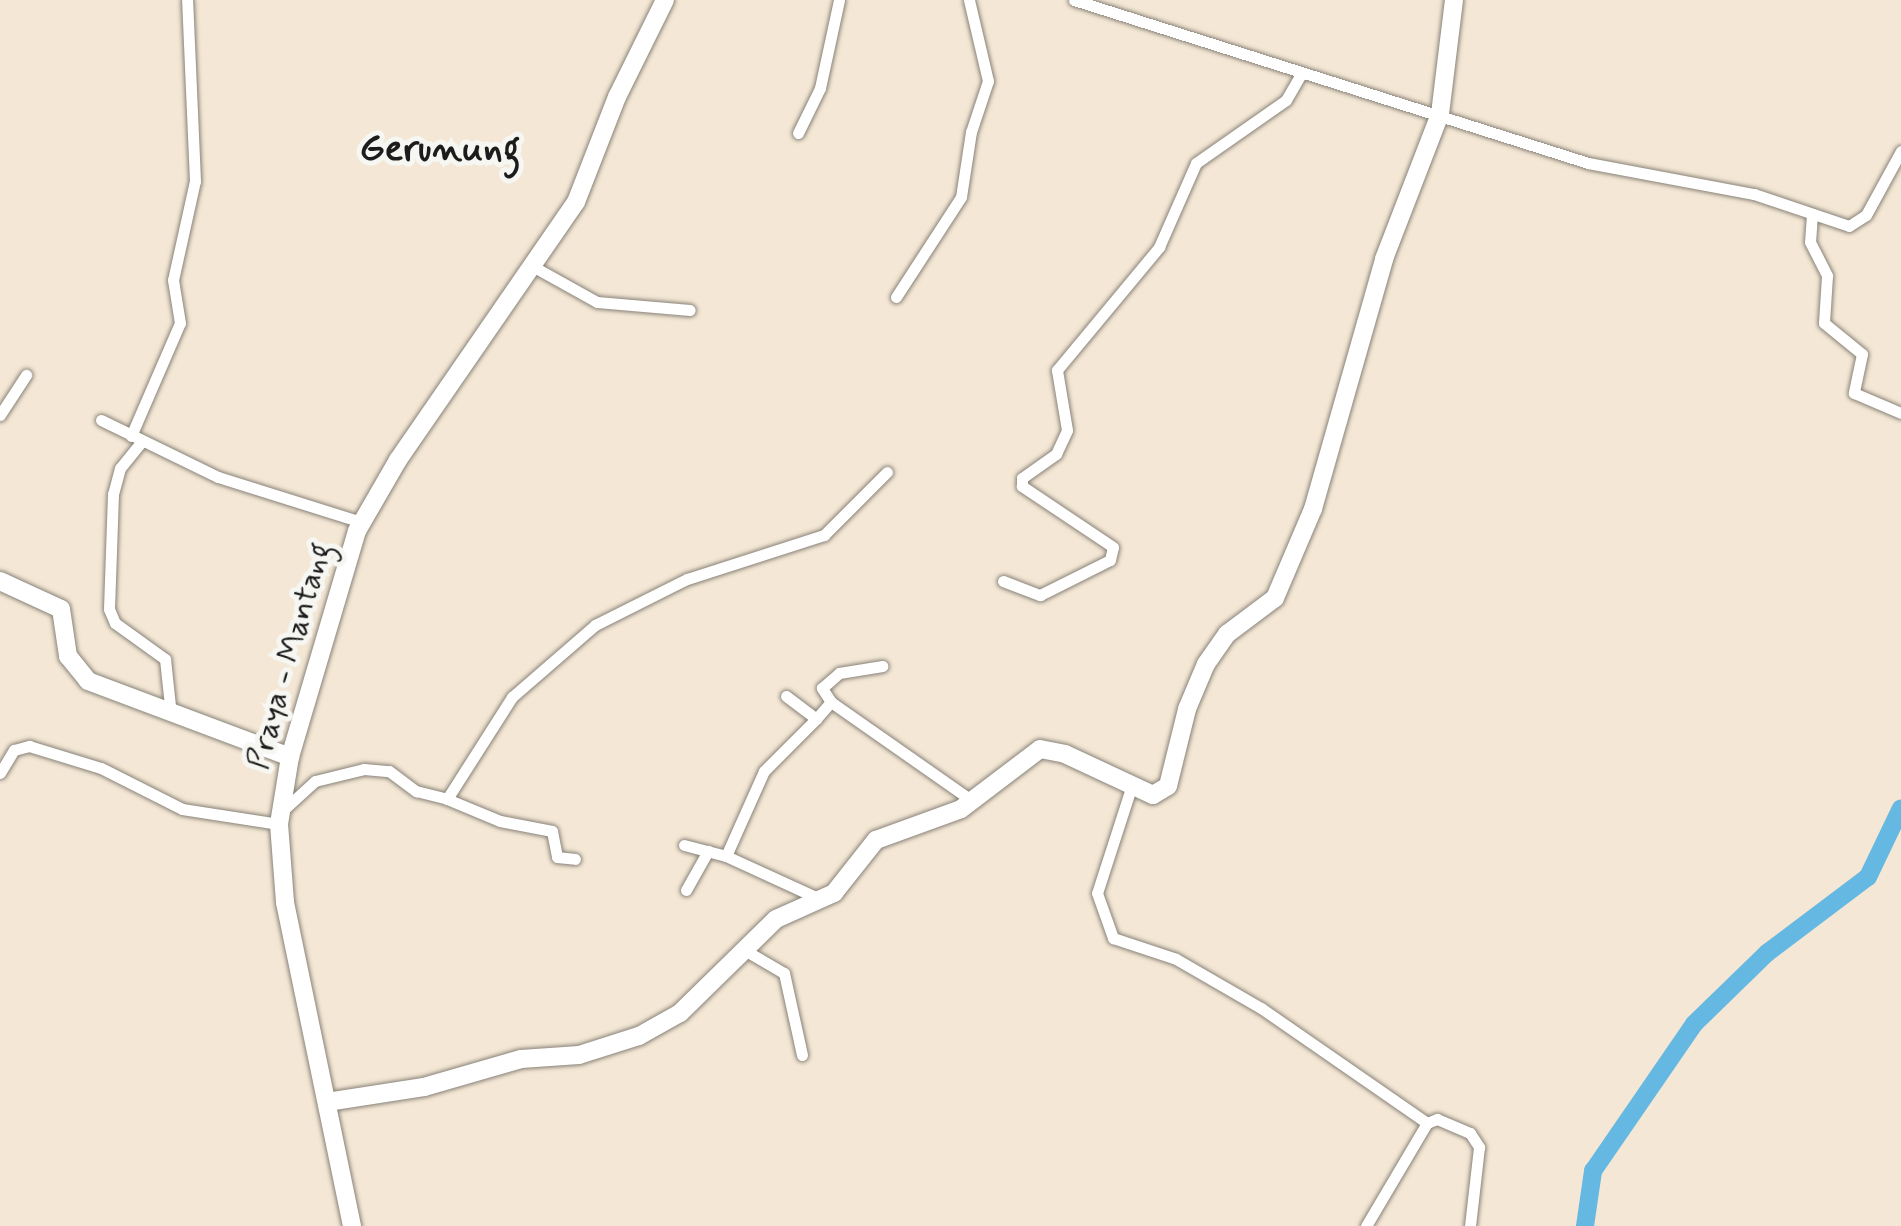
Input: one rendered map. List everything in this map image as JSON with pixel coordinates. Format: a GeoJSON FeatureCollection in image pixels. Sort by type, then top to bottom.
{"type":"FeatureCollection","features":[{"type":"Feature","properties":{"kind":"street"},"geometry":{"type":"LineString","coordinates":[[170,717],[165,658],[110,614],[113,494],[180,323],[173,280],[195,192],[187,0]]}},
{"type":"Feature","properties":{"kind":"street","name":"Praya - Mantang"},"geometry":{"type":"LineString","coordinates":[[352,1226],[288,923],[279,818],[290,757],[346,556],[362,522],[576,202],[617,97],[665,0]]}},
{"type":"Feature","properties":{"kind":"street"},"geometry":{"type":"LineString","coordinates":[[798,133],[820,88],[839,0]]}},
{"type":"Feature","properties":{"kind":"street"},"geometry":{"type":"LineString","coordinates":[[896,296],[961,197],[971,132],[988,81],[968,0]]}},
{"type":"Feature","properties":{"kind":"street"},"geometry":{"type":"LineString","coordinates":[[1074,0],[1588,163],[1754,194],[1849,226],[1860,222],[1901,151]]}},
{"type":"Feature","properties":{"kind":"street"},"geometry":{"type":"LineString","coordinates":[[327,1102],[424,1087],[520,1059],[609,1047],[680,1013],[741,948],[776,919],[822,900],[884,835],[974,802],[1040,749],[1065,754],[1131,788],[1152,794],[1168,786],[1187,708],[1206,664],[1227,634],[1275,598],[1287,578],[1384,259],[1440,114],[1454,0]]}},
{"type":"Feature","properties":{"kind":"street"},"geometry":{"type":"LineString","coordinates":[[1003,580],[1040,595],[1110,560],[1114,547],[1022,486],[1022,478],[1056,454],[1066,430],[1058,370],[1159,247],[1196,163],[1286,100],[1301,74]]}},
{"type":"Feature","properties":{"kind":"street"},"geometry":{"type":"LineString","coordinates":[[1812,214],[1810,242],[1826,276],[1824,322],[1862,354],[1854,393],[1901,413]]}},
{"type":"Feature","properties":{"kind":"street"},"geometry":{"type":"LineString","coordinates":[[534,268],[597,302],[690,310]]}},
{"type":"Feature","properties":{"kind":"street"},"geometry":{"type":"LineString","coordinates":[[0,415],[26,375]]}},
{"type":"Feature","properties":{"kind":"street"},"geometry":{"type":"LineString","coordinates":[[102,420],[218,477],[362,522]]}},
{"type":"Feature","properties":{"kind":"street"},"geometry":{"type":"LineString","coordinates":[[447,800],[512,697],[594,626],[687,579],[824,535],[887,472]]}},
{"type":"Feature","properties":{"kind":"street"},"geometry":{"type":"LineString","coordinates":[[0,581],[61,609],[68,656],[80,676],[170,717],[290,757]]}},
{"type":"Feature","properties":{"kind":"street"},"geometry":{"type":"LineString","coordinates":[[882,666],[839,673],[823,687],[831,702],[974,802]]}},
{"type":"Feature","properties":{"kind":"street"},"geometry":{"type":"LineString","coordinates":[[786,696],[816,719]]}},
{"type":"Feature","properties":{"kind":"street"},"geometry":{"type":"LineString","coordinates":[[726,856],[764,771],[831,702]]}},
{"type":"Feature","properties":{"kind":"street"},"geometry":{"type":"LineString","coordinates":[[0,773],[14,750],[34,746],[100,768],[182,809],[279,818],[315,781],[364,769],[389,771],[416,790],[500,821],[552,831],[558,858],[575,859]]}},
{"type":"Feature","properties":{"kind":"street"},"geometry":{"type":"LineString","coordinates":[[1131,788],[1097,893],[1113,938],[1176,959],[1261,1008],[1426,1123]]}},
{"type":"Feature","properties":{"kind":"street"},"geometry":{"type":"LineString","coordinates":[[684,845],[726,856],[822,900]]}},
{"type":"Feature","properties":{"kind":"street"},"geometry":{"type":"LineString","coordinates":[[686,890],[708,852]]}},
{"type":"Feature","properties":{"kind":"street"},"geometry":{"type":"LineString","coordinates":[[741,948],[784,973],[802,1055]]}},
{"type":"Feature","properties":{"kind":"street"},"geometry":{"type":"LineString","coordinates":[[1366,1226],[1426,1123],[1436,1119],[1477,1141],[1470,1226]]}},
{"type":"Feature","properties":{"kind":"waterway"},"geometry":{"type":"LineString","coordinates":[[1585,1226],[1593,1171],[1694,1024],[1767,953],[1868,877],[1901,808]]}},
{"type":"Feature","properties":{"kind":"district","name":"Gerunung"},"geometry":{"type":"Point","coordinates":[440,150]}}]}
